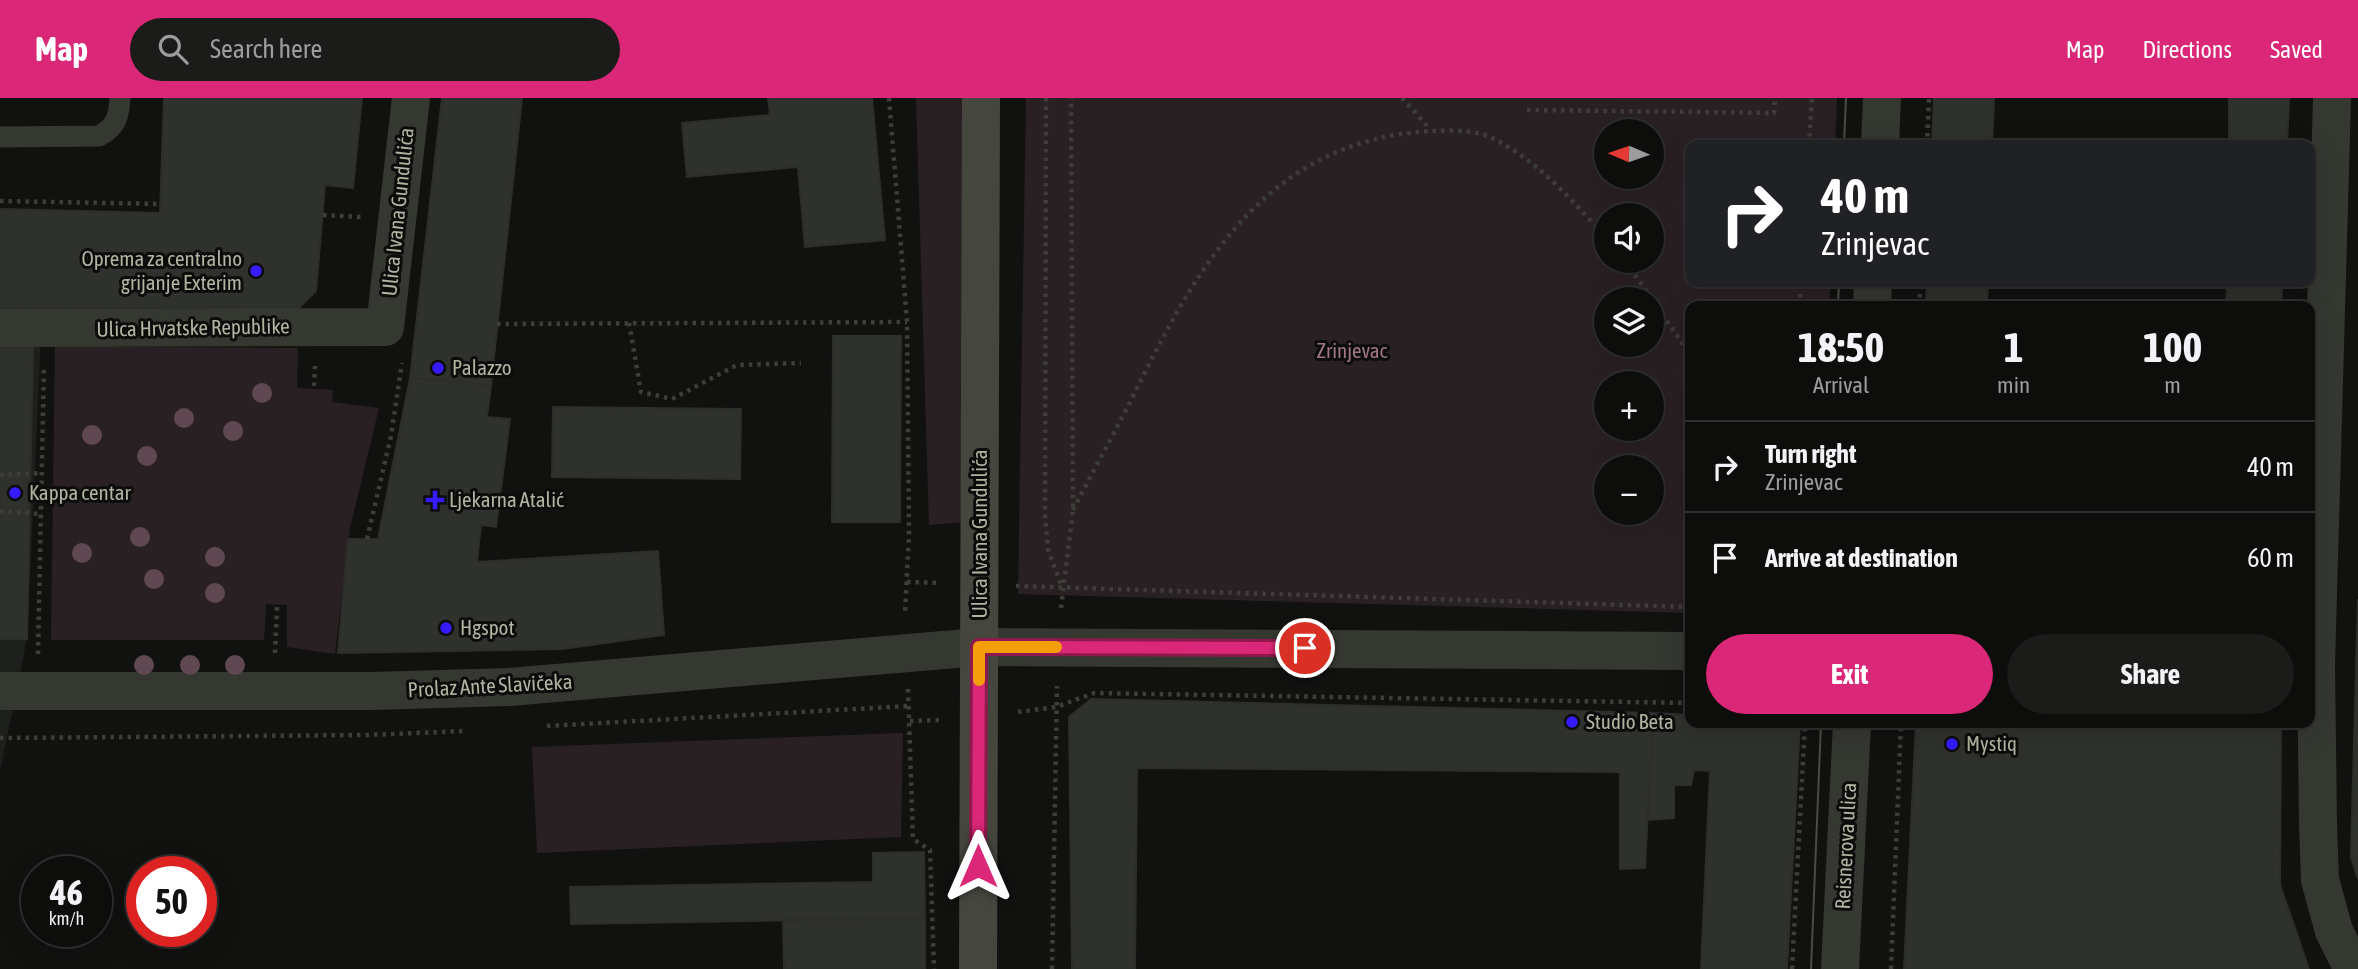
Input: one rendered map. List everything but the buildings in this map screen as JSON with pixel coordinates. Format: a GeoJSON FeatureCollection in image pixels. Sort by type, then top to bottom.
{"type":"FeatureCollection","features":[{"type":"Feature","properties":{"kind":"main road","name":"Ulica Ivana Gundulića"},"geometry":{"type":"LineString","coordinates":[[978,969],[982,98]]}},
{"type":"Feature","properties":{"kind":"street","name":"Ulica Ivana Gundulića"},"geometry":{"type":"LineString","coordinates":[[394,340],[411,98]]}},
{"type":"Feature","properties":{"kind":"street"},"geometry":{"type":"LineString","coordinates":[[1880,140],[1882,98]]}},
{"type":"Feature","properties":{"kind":"street"},"geometry":{"type":"LineString","coordinates":[[2315,605],[2332,98]]}},
{"type":"Feature","properties":{"kind":"street","name":"Ulica Hrvatske Republike"},"geometry":{"type":"LineString","coordinates":[[0,328],[394,340]]}},
{"type":"Feature","properties":{"kind":"street"},"geometry":{"type":"LineString","coordinates":[[979,647],[1685,651]]}},
{"type":"Feature","properties":{"kind":"street","name":"Prolaz Ante Slavičeka"},"geometry":{"type":"LineString","coordinates":[[0,691],[372,691],[509,687],[979,647]]}},
{"type":"Feature","properties":{"kind":"street"},"geometry":{"type":"LineString","coordinates":[[2315,726],[2320,880],[2334,931],[2353,969]]}},
{"type":"Feature","properties":{"kind":"street","name":"Reisnerova ulica"},"geometry":{"type":"LineString","coordinates":[[1840,969],[1852,728]]}},
{"type":"Feature","properties":{"kind":"lane"},"geometry":{"type":"LineString","coordinates":[[0,137],[99,136],[109,131],[118,119],[120,98]]}},
{"type":"Feature","properties":{"kind":"path"},"geometry":{"type":"LineString","coordinates":[[889,98],[907,323],[905,626],[913,839],[930,850],[934,969]]}},
{"type":"Feature","properties":{"kind":"path"},"geometry":{"type":"LineString","coordinates":[[1046,98],[1045,514],[1048,550],[1062,588]]}},
{"type":"Feature","properties":{"kind":"path"},"geometry":{"type":"LineString","coordinates":[[1052,969],[1058,647],[1062,588],[1073,510],[1071,98]]}},
{"type":"Feature","properties":{"kind":"path"},"geometry":{"type":"LineString","coordinates":[[1402,98],[1430,130]]}},
{"type":"Feature","properties":{"kind":"path"},"geometry":{"type":"LineString","coordinates":[[1527,110],[1774,113],[1775,98]]}},
{"type":"Feature","properties":{"kind":"path"},"geometry":{"type":"LineString","coordinates":[[1809,140],[1812,98]]}},
{"type":"Feature","properties":{"kind":"path"},"geometry":{"type":"LineString","coordinates":[[1927,140],[1929,98]]}},
{"type":"Feature","properties":{"kind":"path"},"geometry":{"type":"LineString","coordinates":[[1073,510],[1162,334],[1205,265],[1253,209],[1286,179],[1322,157],[1374,138],[1430,130],[1487,135],[1536,164],[1594,224]]}},
{"type":"Feature","properties":{"kind":"path"},"geometry":{"type":"LineString","coordinates":[[0,201],[160,204]]}},
{"type":"Feature","properties":{"kind":"path"},"geometry":{"type":"LineString","coordinates":[[1664,316],[1685,347]]}},
{"type":"Feature","properties":{"kind":"path"},"geometry":{"type":"LineString","coordinates":[[629,323],[641,392],[672,398],[737,365],[802,363]]}},
{"type":"Feature","properties":{"kind":"path"},"geometry":{"type":"LineString","coordinates":[[498,324],[907,323]]}},
{"type":"Feature","properties":{"kind":"path"},"geometry":{"type":"LineString","coordinates":[[38,658],[45,329]]}},
{"type":"Feature","properties":{"kind":"path"},"geometry":{"type":"LineString","coordinates":[[368,539],[391,436],[394,340]]}},
{"type":"Feature","properties":{"kind":"path"},"geometry":{"type":"LineString","coordinates":[[0,475],[42,473]]}},
{"type":"Feature","properties":{"kind":"path"},"geometry":{"type":"LineString","coordinates":[[0,512],[41,514]]}},
{"type":"Feature","properties":{"kind":"path"},"geometry":{"type":"LineString","coordinates":[[907,582],[1685,607]]}},
{"type":"Feature","properties":{"kind":"path"},"geometry":{"type":"LineString","coordinates":[[275,661],[277,606]]}},
{"type":"Feature","properties":{"kind":"path"},"geometry":{"type":"LineString","coordinates":[[909,721],[979,718],[1056,707],[1094,693],[1685,703]]}},
{"type":"Feature","properties":{"kind":"path"},"geometry":{"type":"LineString","coordinates":[[1792,969],[1805,728]]}},
{"type":"Feature","properties":{"kind":"path"},"geometry":{"type":"LineString","coordinates":[[1891,969],[1901,728]]}},
{"type":"Feature","properties":{"kind":"shaded area","name":"Kappa centar"},"geometry":{"type":"Polygon","coordinates":[[[0,336],[41,336],[27,639],[0,772],[0,336]]]}},
{"type":"Feature","properties":{"kind":"green space"},"geometry":{"type":"Polygon","coordinates":[[[916,98],[969,98],[968,522],[929,525],[916,98]]]}},
{"type":"Feature","properties":{"kind":"green space","name":"Zrinjevac"},"geometry":{"type":"Polygon","coordinates":[[[1026,98],[1837,98],[1835,140],[1685,140],[1685,287],[1830,287],[1830,301],[1685,301],[1685,613],[1018,594],[1026,98]]]}},
{"type":"Feature","properties":{"kind":"green space"},"geometry":{"type":"Polygon","coordinates":[[[55,346],[298,348],[297,388],[333,390],[332,402],[379,408],[350,528],[335,654],[287,647],[287,605],[266,604],[264,640],[51,640],[55,346]]]}},
{"type":"Feature","properties":{"kind":"green space"},"geometry":{"type":"Polygon","coordinates":[[[903,733],[901,837],[537,853],[532,747],[903,733]]]}},
{"type":"Feature","properties":{"kind":"tram line"},"geometry":{"type":"LineString","coordinates":[[1844,140],[1846,98]]}},
{"type":"Feature","properties":{"kind":"tram line"},"geometry":{"type":"LineString","coordinates":[[1838,301],[1839,287]]}},
{"type":"Feature","properties":{"kind":"tram line"},"geometry":{"type":"LineString","coordinates":[[1811,969],[1821,728]]}},
{"type":"Feature","properties":{"kind":"slow traffic"},"geometry":{"type":"LineString","coordinates":[[979,680],[979,647],[1056,647]]}},
{"type":"Feature","properties":{"kind":"place","name":"Oprema za centralno grijanje Exterim"},"geometry":{"type":"Point","coordinates":[256,271]}},
{"type":"Feature","properties":{"kind":"place","name":"Palazzo"},"geometry":{"type":"Point","coordinates":[438,368]}},
{"type":"Feature","properties":{"kind":"place","name":"Kappa centar"},"geometry":{"type":"Point","coordinates":[15,493]}},
{"type":"Feature","properties":{"kind":"place","name":"Ljekarna Atalić"},"geometry":{"type":"Point","coordinates":[435,500]}},
{"type":"Feature","properties":{"kind":"place","name":"Hgspot"},"geometry":{"type":"Point","coordinates":[446,628]}},
{"type":"Feature","properties":{"kind":"place","name":"Studio Beta"},"geometry":{"type":"Point","coordinates":[1572,722]}},
{"type":"Feature","properties":{"kind":"place","name":"Mystiq"},"geometry":{"type":"Point","coordinates":[1952,744]}},
{"type":"Feature","properties":{"kind":"route"},"geometry":{"type":"LineString","coordinates":[[978,866],[979,647],[1305,648]]}}]}
